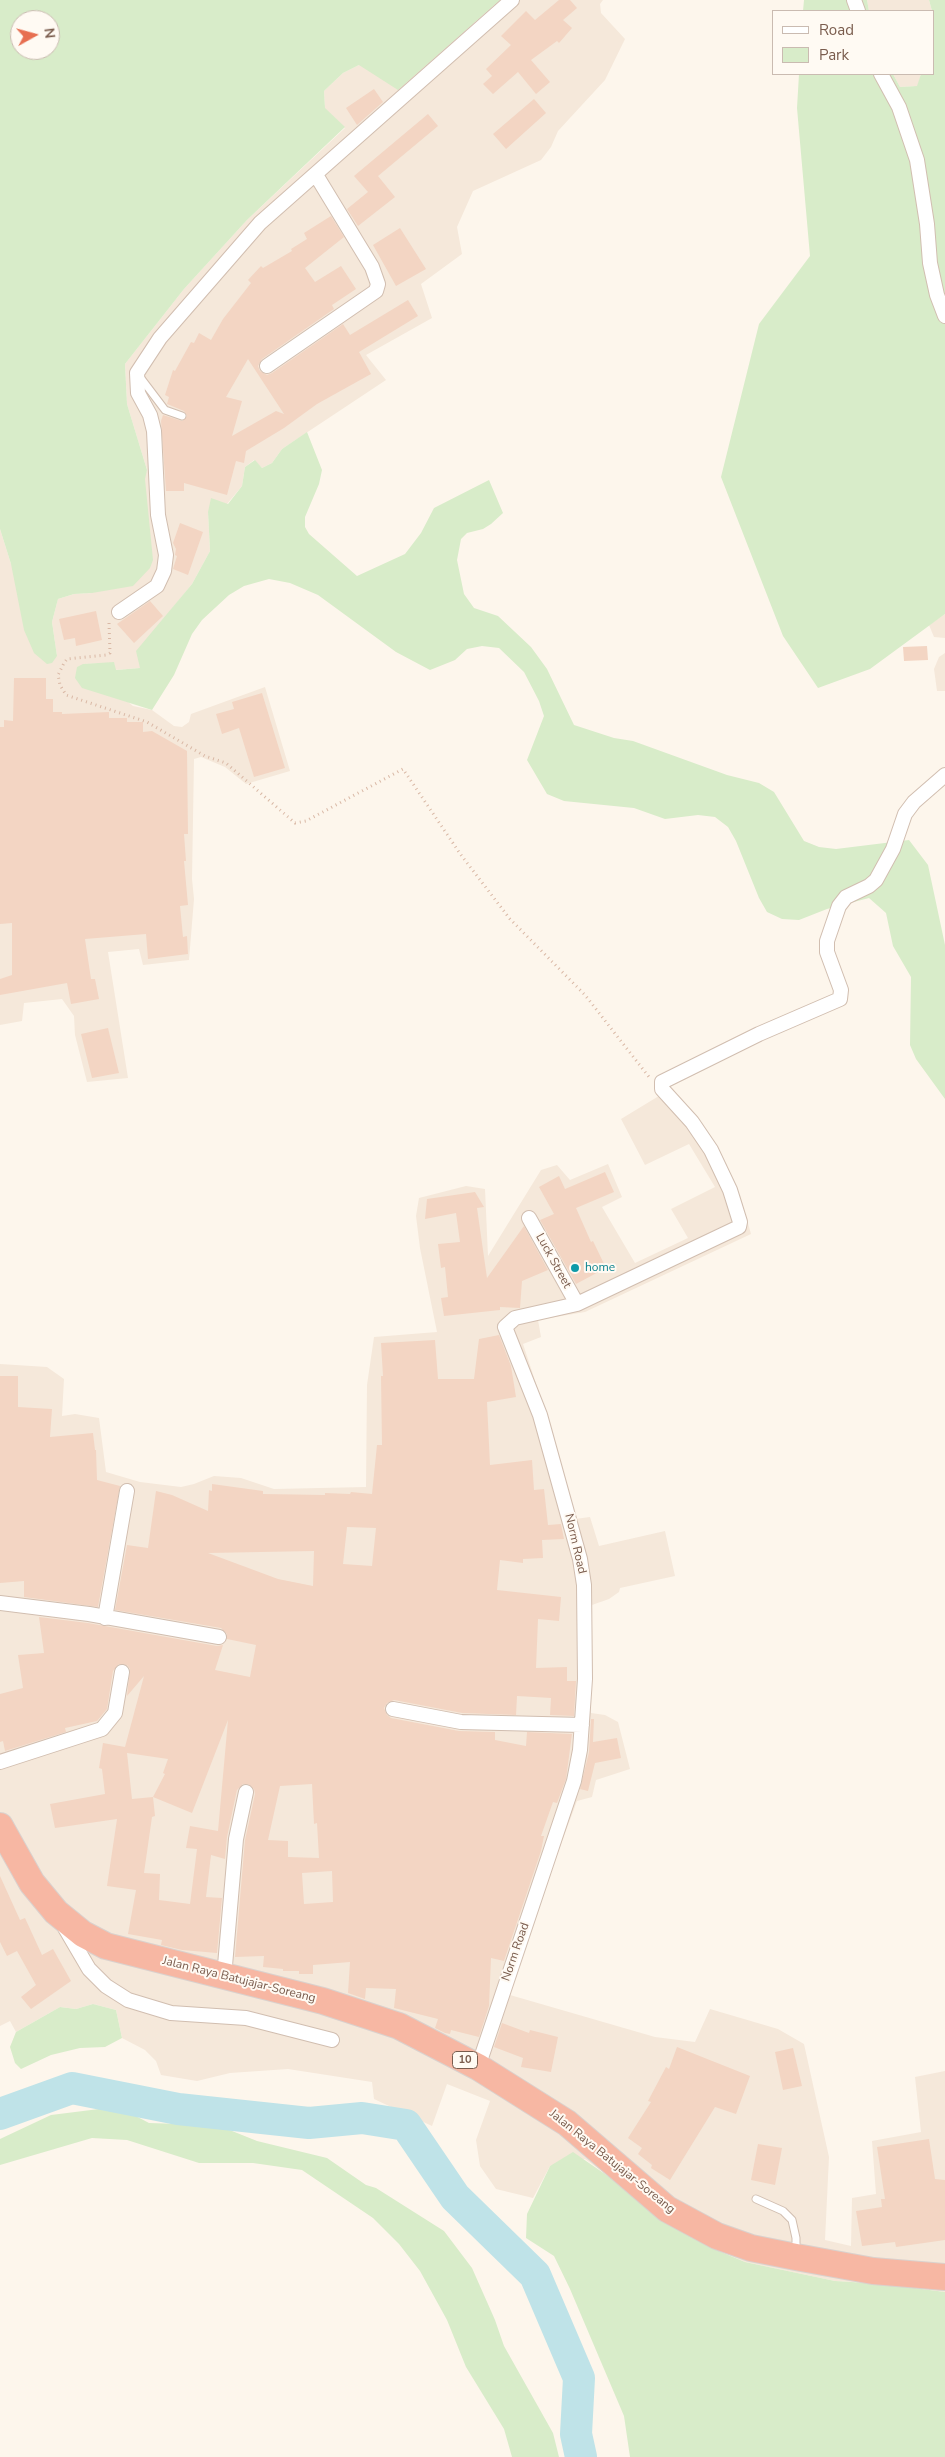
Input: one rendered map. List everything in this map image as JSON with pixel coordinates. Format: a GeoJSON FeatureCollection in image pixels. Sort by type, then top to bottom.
{"type":"FeatureCollection","features":[{"type":"Feature","properties":{"kind":"highway","name":"Jalan Raya Batujajar-Soreang"},"geometry":{"type":"LineString","coordinates":[[0,1826],[32,1884],[56,1912],[83,1934],[106,1946],[224,1977],[323,2000],[400,2026],[478,2067],[567,2123],[667,2209],[686,2221],[717,2236],[751,2248],[873,2271],[945,2277]]}},
{"type":"Feature","properties":{"kind":"street"},"geometry":{"type":"LineString","coordinates":[[119,612],[157,586],[164,572],[166,556],[158,514],[154,431],[150,415],[138,393],[137,373],[160,338],[260,223],[512,0]]}},
{"type":"Feature","properties":{"kind":"street"},"geometry":{"type":"LineString","coordinates":[[882,75],[899,107],[917,160],[927,224],[930,263],[937,295],[945,316]]}},
{"type":"Feature","properties":{"kind":"street"},"geometry":{"type":"LineString","coordinates":[[267,366],[376,291],[378,284],[372,267],[316,175]]}},
{"type":"Feature","properties":{"kind":"street"},"geometry":{"type":"LineString","coordinates":[[662,1086],[664,1080],[741,1042],[840,999],[841,990],[827,952],[827,941],[839,906],[846,897],[869,886],[876,880],[893,849],[905,814],[914,802],[945,775]]}},
{"type":"Feature","properties":{"kind":"street","name":"Norm Road"},"geometry":{"type":"LineString","coordinates":[[478,2067],[509,1970],[572,1791],[578,1766],[585,1679],[584,1585],[580,1559],[540,1415],[505,1328],[514,1318],[577,1304],[737,1228],[740,1222],[730,1190],[711,1150],[692,1122],[662,1086]]}},
{"type":"Feature","properties":{"kind":"street","name":"Luck Street"},"geometry":{"type":"LineString","coordinates":[[530,1218],[577,1304]]}},
{"type":"Feature","properties":{"kind":"street"},"geometry":{"type":"LineString","coordinates":[[105,1618],[127,1491]]}},
{"type":"Feature","properties":{"kind":"street"},"geometry":{"type":"LineString","coordinates":[[0,1603],[219,1637]]}},
{"type":"Feature","properties":{"kind":"street"},"geometry":{"type":"LineString","coordinates":[[0,1762],[102,1729],[115,1713],[122,1672]]}},
{"type":"Feature","properties":{"kind":"street"},"geometry":{"type":"LineString","coordinates":[[392,1709],[461,1722],[582,1725]]}},
{"type":"Feature","properties":{"kind":"street"},"geometry":{"type":"LineString","coordinates":[[224,1977],[236,1839],[246,1792]]}},
{"type":"Feature","properties":{"kind":"street"},"geometry":{"type":"LineString","coordinates":[[56,1912],[89,1969],[106,1986],[128,2000],[171,2013],[246,2018],[332,2040]]}},
{"type":"Feature","properties":{"kind":"lane"},"geometry":{"type":"LineString","coordinates":[[137,373],[152,396],[165,410],[182,416]]}},
{"type":"Feature","properties":{"kind":"lane"},"geometry":{"type":"LineString","coordinates":[[756,2199],[783,2211],[792,2220],[796,2238],[796,2257]]}},
{"type":"Feature","properties":{"kind":"path"},"geometry":{"type":"LineString","coordinates":[[119,612],[110,619],[108,626],[110,652],[106,656],[67,659],[64,663],[58,676],[60,685],[66,695],[86,704],[121,712],[147,722],[204,756],[226,763],[295,823],[306,821],[403,769],[461,855],[510,919],[585,995],[655,1085],[662,1086]]}},
{"type":"Feature","properties":{"kind":"shaded area"},"geometry":{"type":"Polygon","coordinates":[[[500,0],[603,0],[600,4],[601,13],[625,39],[605,80],[558,131],[551,147],[541,160],[473,191],[457,227],[462,254],[421,284],[432,318],[366,355],[386,380],[282,449],[272,463],[262,468],[254,460],[245,467],[242,486],[227,504],[208,512],[210,551],[192,584],[171,610],[140,668],[115,670],[114,663],[83,664],[133,706],[152,710],[174,726],[182,727],[189,722],[191,714],[265,687],[290,771],[246,784],[225,767],[201,757],[194,759],[192,879],[194,899],[189,960],[143,965],[139,949],[108,952],[128,1078],[87,1082],[75,1035],[74,1016],[62,999],[24,1003],[22,1021],[0,1025],[0,529],[11,564],[57,656],[52,622],[58,599],[74,594],[92,593],[147,470],[127,404],[125,364],[184,289],[247,220],[345,128],[325,109],[324,91],[343,73],[359,65],[474,24],[500,0]]]}},
{"type":"Feature","properties":{"kind":"shaded area"},"geometry":{"type":"Polygon","coordinates":[[[867,0],[929,0],[932,10],[869,10],[867,0]]]}},
{"type":"Feature","properties":{"kind":"shaded area"},"geometry":{"type":"Polygon","coordinates":[[[894,75],[921,75],[918,86],[900,87],[894,75]]]}},
{"type":"Feature","properties":{"kind":"shaded area"},"geometry":{"type":"Polygon","coordinates":[[[945,614],[945,638],[934,637],[929,625],[945,614]]]}},
{"type":"Feature","properties":{"kind":"shaded area"},"geometry":{"type":"Polygon","coordinates":[[[945,653],[945,691],[937,691],[934,669],[939,657],[945,653]]]}},
{"type":"Feature","properties":{"kind":"shaded area"},"geometry":{"type":"Polygon","coordinates":[[[672,1088],[707,1132],[740,1195],[751,1234],[585,1312],[538,1320],[541,1337],[523,1344],[547,1417],[575,1519],[590,1517],[599,1546],[665,1531],[675,1576],[620,1588],[619,1592],[609,1599],[592,1605],[591,1713],[605,1715],[618,1722],[630,1769],[596,1780],[592,1797],[577,1801],[534,1917],[510,1995],[655,2037],[695,2042],[710,2009],[778,2029],[804,2044],[829,2157],[825,2240],[851,2246],[852,2198],[876,2194],[872,2141],[921,2132],[915,2077],[945,2071],[945,2292],[884,2284],[835,2281],[745,2262],[714,2249],[655,2210],[585,2159],[550,2166],[533,2198],[496,2189],[480,2166],[476,2140],[490,2101],[447,2084],[432,2126],[374,2099],[372,2082],[288,2069],[230,2073],[197,2081],[161,2075],[156,2061],[145,2050],[122,2038],[116,2010],[93,2004],[76,2009],[60,2007],[16,2032],[10,2021],[0,2026],[0,1364],[47,1367],[64,1379],[62,1416],[75,1414],[99,1418],[106,1472],[140,1482],[181,1487],[214,1476],[241,1478],[274,1489],[366,1487],[367,1385],[374,1337],[437,1332],[420,1248],[416,1216],[419,1198],[466,1186],[485,1189],[488,1256],[541,1170],[557,1165],[570,1180],[608,1164],[622,1197],[602,1207],[635,1263],[688,1238],[671,1209],[715,1187],[689,1144],[645,1165],[621,1119],[672,1088]]]}},
{"type":"Feature","properties":{"kind":"green space"},"geometry":{"type":"Polygon","coordinates":[[[0,0],[500,0],[398,90],[359,65],[343,73],[324,91],[325,108],[345,127],[247,220],[184,289],[125,364],[127,404],[147,470],[145,479],[153,560],[150,568],[133,586],[74,594],[58,599],[52,622],[57,656],[52,663],[47,664],[34,653],[24,630],[11,564],[0,529],[0,0]]]}},
{"type":"Feature","properties":{"kind":"green space"},"geometry":{"type":"Polygon","coordinates":[[[804,0],[867,0],[869,10],[803,10],[804,0]]]}},
{"type":"Feature","properties":{"kind":"green space"},"geometry":{"type":"Polygon","coordinates":[[[929,0],[945,0],[945,614],[870,669],[818,688],[783,636],[721,477],[759,324],[810,256],[797,108],[799,75],[894,75],[900,87],[917,86],[921,75],[935,75],[935,10],[932,10],[929,0]]]}},
{"type":"Feature","properties":{"kind":"green space"},"geometry":{"type":"Polygon","coordinates":[[[307,432],[322,470],[319,484],[305,517],[305,527],[309,534],[357,576],[405,554],[421,533],[434,508],[489,480],[503,513],[483,529],[467,533],[461,539],[457,560],[464,594],[474,608],[498,616],[531,647],[547,669],[574,725],[614,738],[633,741],[727,775],[759,783],[774,792],[804,841],[819,847],[836,849],[909,840],[928,865],[945,945],[945,1099],[916,1059],[910,1045],[911,977],[893,946],[886,913],[869,898],[827,909],[799,920],[782,919],[767,912],[759,898],[736,841],[728,827],[715,817],[698,815],[665,819],[634,808],[564,801],[547,794],[527,760],[544,716],[539,701],[524,672],[499,648],[482,646],[467,649],[455,660],[430,670],[396,652],[318,595],[290,583],[269,579],[244,586],[229,595],[202,620],[192,634],[174,675],[152,710],[82,688],[75,678],[77,667],[83,664],[114,662],[116,670],[140,668],[136,651],[192,584],[210,551],[208,512],[211,498],[228,504],[242,486],[245,467],[255,460],[262,468],[272,463],[282,449],[307,432]]]}},
{"type":"Feature","properties":{"kind":"green space"},"geometry":{"type":"Polygon","coordinates":[[[93,2004],[116,2010],[122,2038],[105,2047],[80,2048],[51,2055],[21,2069],[15,2063],[10,2047],[16,2032],[60,2007],[76,2009],[93,2004]]]}},
{"type":"Feature","properties":{"kind":"green space"},"geometry":{"type":"Polygon","coordinates":[[[107,2108],[132,2114],[149,2123],[211,2125],[257,2141],[327,2158],[366,2185],[376,2188],[444,2231],[472,2268],[495,2320],[504,2346],[553,2433],[559,2457],[512,2457],[504,2429],[466,2367],[447,2320],[420,2271],[399,2244],[373,2218],[302,2170],[253,2163],[199,2163],[127,2140],[92,2138],[0,2165],[0,2139],[51,2115],[107,2108]]]}},
{"type":"Feature","properties":{"kind":"green space"},"geometry":{"type":"Polygon","coordinates":[[[573,2152],[714,2249],[745,2262],[835,2281],[884,2284],[945,2292],[945,2457],[630,2457],[624,2416],[570,2289],[554,2256],[526,2238],[527,2214],[550,2166],[573,2152]]]}},
{"type":"Feature","properties":{"kind":"building"},"geometry":{"type":"Polygon","coordinates":[[[559,0],[570,0],[577,8],[563,20],[572,28],[559,43],[557,41],[531,60],[550,82],[536,94],[518,72],[493,94],[483,84],[492,76],[486,69],[511,45],[501,36],[526,11],[535,20],[559,0]]]}},
{"type":"Feature","properties":{"kind":"building"},"geometry":{"type":"Polygon","coordinates":[[[374,89],[383,102],[357,125],[346,108],[374,89]]]}},
{"type":"Feature","properties":{"kind":"building"},"geometry":{"type":"Polygon","coordinates":[[[534,99],[546,113],[506,149],[493,134],[534,99]]]}},
{"type":"Feature","properties":{"kind":"building"},"geometry":{"type":"Polygon","coordinates":[[[428,114],[438,126],[378,176],[395,197],[358,226],[347,209],[368,192],[354,176],[428,114]]]}},
{"type":"Feature","properties":{"kind":"building"},"geometry":{"type":"Polygon","coordinates":[[[331,216],[344,237],[305,268],[315,282],[341,266],[356,289],[332,305],[334,309],[262,359],[258,366],[260,371],[267,375],[272,373],[343,324],[350,335],[408,300],[418,316],[359,352],[371,374],[317,404],[284,428],[246,451],[244,463],[236,461],[227,495],[184,483],[184,491],[166,491],[161,421],[163,415],[182,421],[187,416],[184,411],[167,404],[169,397],[165,395],[173,370],[175,371],[191,342],[194,343],[199,333],[211,340],[223,319],[251,283],[248,280],[261,266],[263,268],[292,251],[291,249],[307,239],[304,233],[331,216]],[[248,359],[226,397],[242,401],[232,436],[276,411],[284,414],[248,359]]]}},
{"type":"Feature","properties":{"kind":"building"},"geometry":{"type":"Polygon","coordinates":[[[400,228],[426,269],[396,286],[373,245],[400,228]]]}},
{"type":"Feature","properties":{"kind":"building"},"geometry":{"type":"Polygon","coordinates":[[[180,523],[203,532],[188,575],[173,569],[177,556],[175,555],[176,549],[173,543],[180,523]]]}},
{"type":"Feature","properties":{"kind":"building"},"geometry":{"type":"Polygon","coordinates":[[[150,601],[163,616],[134,643],[117,624],[150,601]]]}},
{"type":"Feature","properties":{"kind":"building"},"geometry":{"type":"Polygon","coordinates":[[[96,611],[102,640],[76,646],[75,638],[64,640],[59,619],[96,611]]]}},
{"type":"Feature","properties":{"kind":"building"},"geometry":{"type":"Polygon","coordinates":[[[927,646],[928,660],[904,661],[903,647],[927,646]]]}},
{"type":"Feature","properties":{"kind":"building"},"geometry":{"type":"Polygon","coordinates":[[[14,678],[46,678],[46,699],[53,699],[53,712],[62,712],[62,714],[109,712],[109,718],[127,718],[127,722],[143,722],[143,732],[152,731],[187,751],[188,834],[184,834],[186,861],[184,861],[188,905],[180,906],[183,937],[187,936],[188,954],[148,959],[146,934],[85,939],[91,979],[95,979],[99,999],[71,1004],[67,983],[0,995],[0,979],[12,975],[12,923],[0,924],[0,727],[4,727],[4,720],[13,721],[14,678]]]}},
{"type":"Feature","properties":{"kind":"building"},"geometry":{"type":"Polygon","coordinates":[[[262,693],[285,768],[254,777],[239,728],[222,734],[216,714],[234,709],[232,702],[262,693]]]}},
{"type":"Feature","properties":{"kind":"building"},"geometry":{"type":"Polygon","coordinates":[[[108,1028],[119,1073],[92,1078],[81,1034],[108,1028]]]}},
{"type":"Feature","properties":{"kind":"building"},"geometry":{"type":"Polygon","coordinates":[[[605,1172],[614,1192],[576,1208],[591,1242],[593,1241],[606,1268],[576,1284],[540,1220],[554,1214],[539,1187],[559,1176],[565,1189],[605,1172]]]}},
{"type":"Feature","properties":{"kind":"building"},"geometry":{"type":"Polygon","coordinates":[[[475,1192],[484,1207],[477,1208],[487,1278],[524,1226],[548,1270],[522,1281],[520,1308],[500,1307],[500,1310],[444,1316],[441,1298],[448,1297],[445,1267],[441,1268],[438,1244],[460,1242],[456,1213],[425,1219],[427,1199],[475,1192]]]}},
{"type":"Feature","properties":{"kind":"building"},"geometry":{"type":"Polygon","coordinates":[[[499,1335],[511,1366],[516,1397],[487,1402],[490,1465],[532,1460],[534,1490],[544,1489],[548,1525],[561,1524],[564,1539],[542,1540],[543,1558],[523,1559],[523,1563],[500,1560],[497,1590],[561,1597],[559,1621],[538,1619],[536,1668],[567,1667],[567,1681],[576,1681],[574,1716],[550,1715],[551,1698],[517,1696],[516,1715],[462,1713],[394,1700],[387,1703],[384,1708],[387,1715],[391,1718],[459,1731],[495,1732],[495,1740],[526,1746],[527,1732],[572,1734],[566,1779],[557,1803],[553,1802],[541,1836],[544,1836],[541,1851],[504,1961],[491,1958],[489,2006],[479,2037],[451,2030],[450,2034],[445,2033],[435,2028],[438,2019],[394,2008],[396,1989],[366,1988],[365,1999],[348,1993],[350,1962],[313,1965],[313,1974],[299,1974],[299,1971],[283,1971],[283,1969],[263,1967],[264,1956],[235,1957],[245,1840],[255,1794],[254,1789],[248,1784],[243,1784],[237,1790],[227,1837],[225,1859],[211,1855],[206,1897],[222,1898],[217,1953],[182,1950],[161,1945],[162,1940],[128,1934],[136,1890],[107,1886],[117,1819],[55,1828],[50,1804],[105,1794],[102,1769],[99,1768],[103,1743],[125,1747],[144,1676],[127,1696],[130,1669],[127,1665],[119,1664],[113,1671],[107,1709],[97,1721],[65,1728],[66,1732],[5,1751],[3,1741],[0,1742],[0,1694],[23,1688],[18,1655],[44,1653],[39,1617],[88,1623],[217,1646],[223,1645],[215,1670],[250,1677],[256,1645],[227,1639],[227,1634],[221,1628],[115,1610],[127,1545],[148,1548],[156,1491],[172,1495],[208,1511],[209,1490],[212,1491],[212,1484],[263,1491],[263,1494],[325,1495],[325,1493],[350,1494],[351,1492],[372,1494],[377,1445],[382,1445],[381,1376],[383,1376],[381,1343],[435,1340],[438,1379],[474,1379],[479,1339],[499,1335]],[[347,1527],[343,1564],[372,1566],[376,1528],[347,1527]],[[314,1551],[208,1553],[278,1579],[313,1586],[314,1551]],[[228,1720],[192,1813],[153,1797],[155,1816],[152,1817],[144,1873],[160,1874],[159,1900],[190,1904],[197,1849],[186,1848],[190,1826],[218,1831],[228,1720]],[[127,1753],[132,1799],[153,1797],[165,1774],[163,1773],[168,1759],[127,1753]],[[312,1784],[280,1786],[268,1840],[288,1841],[288,1857],[319,1858],[317,1823],[314,1824],[312,1784]],[[332,1871],[302,1873],[304,1904],[333,1902],[332,1871]]]}},
{"type":"Feature","properties":{"kind":"building"},"geometry":{"type":"Polygon","coordinates":[[[0,1376],[18,1376],[18,1407],[52,1409],[50,1437],[93,1433],[96,1450],[97,1480],[120,1486],[98,1607],[24,1597],[24,1581],[0,1583],[0,1376]]]}},
{"type":"Feature","properties":{"kind":"building"},"geometry":{"type":"Polygon","coordinates":[[[591,1719],[594,1719],[593,1742],[617,1738],[621,1758],[595,1763],[588,1791],[580,1789],[589,1752],[591,1719]]]}},
{"type":"Feature","properties":{"kind":"building"},"geometry":{"type":"Polygon","coordinates":[[[0,1876],[20,1920],[25,1918],[42,1955],[53,1949],[71,1981],[31,2009],[21,1997],[36,1985],[17,1951],[7,1956],[0,1942],[0,1876]]]}},
{"type":"Feature","properties":{"kind":"building"},"geometry":{"type":"Polygon","coordinates":[[[502,2023],[529,2033],[530,2030],[558,2037],[551,2072],[521,2067],[523,2058],[494,2047],[502,2023]]]}},
{"type":"Feature","properties":{"kind":"building"},"geometry":{"type":"Polygon","coordinates":[[[677,2047],[750,2076],[736,2114],[715,2107],[670,2180],[651,2168],[652,2165],[638,2154],[642,2148],[628,2138],[651,2102],[648,2101],[666,2067],[669,2069],[677,2047]]]}},
{"type":"Feature","properties":{"kind":"building"},"geometry":{"type":"Polygon","coordinates":[[[793,2048],[802,2086],[783,2090],[775,2052],[793,2048]]]}},
{"type":"Feature","properties":{"kind":"building"},"geometry":{"type":"Polygon","coordinates":[[[929,2139],[935,2179],[945,2180],[945,2240],[896,2247],[895,2242],[862,2246],[856,2211],[882,2207],[881,2199],[885,2199],[877,2147],[929,2139]]]}},
{"type":"Feature","properties":{"kind":"building"},"geometry":{"type":"Polygon","coordinates":[[[758,2144],[782,2148],[775,2185],[751,2180],[758,2144]]]}},
{"type":"Feature","properties":{"kind":"waterway"},"geometry":{"type":"LineString","coordinates":[[0,2114],[72,2088],[178,2109],[309,2123],[362,2118],[406,2125],[455,2197],[535,2275],[579,2378],[576,2434],[581,2457]]}},
{"type":"Feature","properties":{"kind":"place","name":"home"},"geometry":{"type":"Point","coordinates":[575,1268]}}]}
